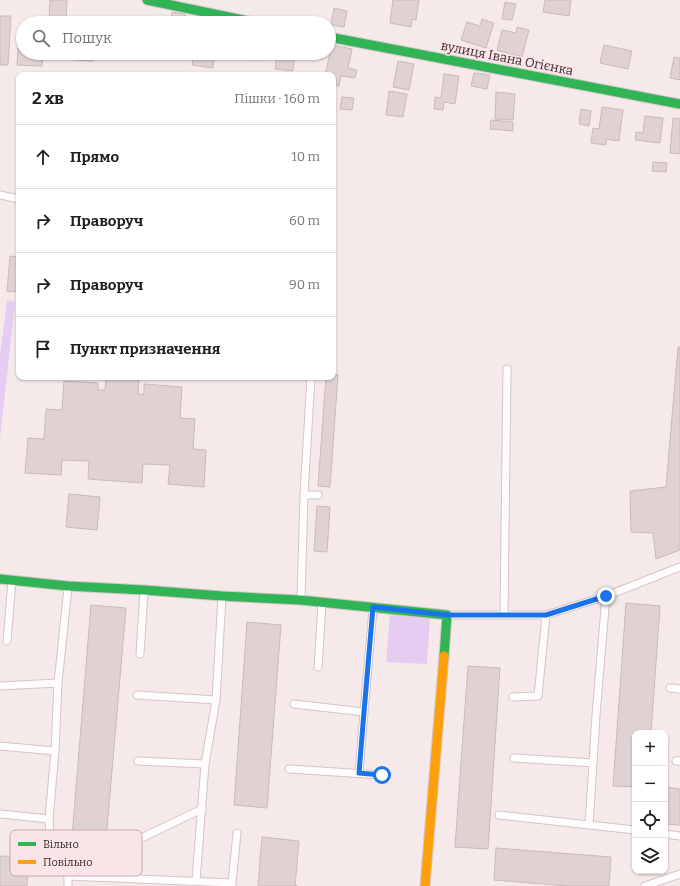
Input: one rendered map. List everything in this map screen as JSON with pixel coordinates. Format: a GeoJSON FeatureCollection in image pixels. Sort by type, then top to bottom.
{"type":"FeatureCollection","features":[{"type":"Feature","properties":{"kind":"street"},"geometry":{"type":"LineString","coordinates":[[147,0],[224,16]]}},
{"type":"Feature","properties":{"kind":"street","name":"вулиця Івана Огієнка"},"geometry":{"type":"LineString","coordinates":[[336,38],[680,104]]}},
{"type":"Feature","properties":{"kind":"street"},"geometry":{"type":"LineString","coordinates":[[0,579],[68,586],[300,600],[447,615],[425,886]]}},
{"type":"Feature","properties":{"kind":"lane"},"geometry":{"type":"LineString","coordinates":[[0,195],[16,198]]}},
{"type":"Feature","properties":{"kind":"lane"},"geometry":{"type":"LineString","coordinates":[[504,615],[507,369]]}},
{"type":"Feature","properties":{"kind":"lane"},"geometry":{"type":"LineString","coordinates":[[300,600],[311,380]]}},
{"type":"Feature","properties":{"kind":"lane"},"geometry":{"type":"LineString","coordinates":[[304,495],[318,495]]}},
{"type":"Feature","properties":{"kind":"lane"},"geometry":{"type":"LineString","coordinates":[[447,615],[546,615],[606,596],[680,567]]}},
{"type":"Feature","properties":{"kind":"lane"},"geometry":{"type":"LineString","coordinates":[[7,641],[12,580]]}},
{"type":"Feature","properties":{"kind":"lane"},"geometry":{"type":"LineString","coordinates":[[50,830],[49,818],[55,751],[58,683],[68,586]]}},
{"type":"Feature","properties":{"kind":"lane"},"geometry":{"type":"LineString","coordinates":[[140,654],[144,590]]}},
{"type":"Feature","properties":{"kind":"lane"},"geometry":{"type":"LineString","coordinates":[[196,881],[205,764],[216,700],[222,596]]}},
{"type":"Feature","properties":{"kind":"lane"},"geometry":{"type":"LineString","coordinates":[[589,825],[606,596]]}},
{"type":"Feature","properties":{"kind":"lane"},"geometry":{"type":"LineString","coordinates":[[318,667],[322,602]]}},
{"type":"Feature","properties":{"kind":"lane"},"geometry":{"type":"LineString","coordinates":[[359,773],[373,607]]}},
{"type":"Feature","properties":{"kind":"lane"},"geometry":{"type":"LineString","coordinates":[[513,697],[538,696],[546,615]]}},
{"type":"Feature","properties":{"kind":"lane"},"geometry":{"type":"LineString","coordinates":[[0,686],[58,683]]}},
{"type":"Feature","properties":{"kind":"lane"},"geometry":{"type":"LineString","coordinates":[[670,688],[680,689]]}},
{"type":"Feature","properties":{"kind":"lane"},"geometry":{"type":"LineString","coordinates":[[137,695],[216,700]]}},
{"type":"Feature","properties":{"kind":"lane"},"geometry":{"type":"LineString","coordinates":[[294,704],[364,712]]}},
{"type":"Feature","properties":{"kind":"lane"},"geometry":{"type":"LineString","coordinates":[[0,746],[55,751]]}},
{"type":"Feature","properties":{"kind":"lane"},"geometry":{"type":"LineString","coordinates":[[514,758],[593,763]]}},
{"type":"Feature","properties":{"kind":"lane"},"geometry":{"type":"LineString","coordinates":[[138,761],[205,764]]}},
{"type":"Feature","properties":{"kind":"lane"},"geometry":{"type":"LineString","coordinates":[[288,769],[382,775]]}},
{"type":"Feature","properties":{"kind":"lane"},"geometry":{"type":"LineString","coordinates":[[142,838],[202,809]]}},
{"type":"Feature","properties":{"kind":"lane"},"geometry":{"type":"LineString","coordinates":[[0,814],[49,818]]}},
{"type":"Feature","properties":{"kind":"lane"},"geometry":{"type":"LineString","coordinates":[[499,815],[632,830]]}},
{"type":"Feature","properties":{"kind":"lane"},"geometry":{"type":"LineString","coordinates":[[68,886],[68,876],[196,881],[232,885],[237,833]]}},
{"type":"Feature","properties":{"kind":"lane"},"geometry":{"type":"LineString","coordinates":[[668,834],[680,836]]}},
{"type":"Feature","properties":{"kind":"lane"},"geometry":{"type":"LineString","coordinates":[[645,886],[680,874]]}},
{"type":"Feature","properties":{"kind":"shaded area"},"geometry":{"type":"Polygon","coordinates":[[[7,300],[15,302],[0,439],[0,357],[7,300]]]}},
{"type":"Feature","properties":{"kind":"shaded area"},"geometry":{"type":"Polygon","coordinates":[[[390,614],[430,616],[427,664],[386,662],[390,614]]]}},
{"type":"Feature","properties":{"kind":"building"},"geometry":{"type":"Polygon","coordinates":[[[50,0],[67,0],[66,16],[49,16],[50,0]]]}},
{"type":"Feature","properties":{"kind":"building"},"geometry":{"type":"Polygon","coordinates":[[[393,0],[419,0],[416,20],[412,19],[411,27],[390,23],[393,0]]]}},
{"type":"Feature","properties":{"kind":"building"},"geometry":{"type":"Polygon","coordinates":[[[545,0],[571,0],[569,16],[543,12],[545,0]]]}},
{"type":"Feature","properties":{"kind":"building"},"geometry":{"type":"Polygon","coordinates":[[[505,2],[516,4],[512,20],[502,19],[505,2]]]}},
{"type":"Feature","properties":{"kind":"building"},"geometry":{"type":"Polygon","coordinates":[[[334,8],[347,11],[344,27],[336,26],[336,16],[333,16],[334,8]]]}},
{"type":"Feature","properties":{"kind":"building"},"geometry":{"type":"Polygon","coordinates":[[[172,12],[185,14],[185,16],[171,16],[172,12]]]}},
{"type":"Feature","properties":{"kind":"building"},"geometry":{"type":"Polygon","coordinates":[[[0,16],[11,16],[8,65],[0,65],[0,16]]]}},
{"type":"Feature","properties":{"kind":"building"},"geometry":{"type":"Polygon","coordinates":[[[482,19],[494,23],[486,48],[461,40],[467,22],[480,26],[482,19]]]}},
{"type":"Feature","properties":{"kind":"building"},"geometry":{"type":"Polygon","coordinates":[[[517,27],[529,30],[522,57],[497,50],[502,30],[516,33],[517,27]]]}},
{"type":"Feature","properties":{"kind":"building"},"geometry":{"type":"Polygon","coordinates":[[[604,45],[632,51],[628,69],[600,63],[604,45]]]}},
{"type":"Feature","properties":{"kind":"building"},"geometry":{"type":"Polygon","coordinates":[[[336,46],[352,49],[348,68],[357,70],[355,78],[341,76],[339,86],[336,86],[336,72],[326,72],[328,60],[336,60],[336,46]]]}},
{"type":"Feature","properties":{"kind":"building"},"geometry":{"type":"Polygon","coordinates":[[[674,57],[680,58],[680,80],[670,78],[674,57]]]}},
{"type":"Feature","properties":{"kind":"building"},"geometry":{"type":"Polygon","coordinates":[[[17,60],[42,60],[42,66],[17,65],[17,60]]]}},
{"type":"Feature","properties":{"kind":"building"},"geometry":{"type":"Polygon","coordinates":[[[193,60],[214,60],[213,68],[192,65],[193,60]]]}},
{"type":"Feature","properties":{"kind":"building"},"geometry":{"type":"Polygon","coordinates":[[[276,60],[294,60],[293,71],[275,69],[276,60]]]}},
{"type":"Feature","properties":{"kind":"building"},"geometry":{"type":"Polygon","coordinates":[[[398,61],[414,64],[409,90],[393,87],[398,61]]]}},
{"type":"Feature","properties":{"kind":"building"},"geometry":{"type":"Polygon","coordinates":[[[474,73],[490,75],[487,89],[471,86],[474,73]]]}},
{"type":"Feature","properties":{"kind":"building"},"geometry":{"type":"Polygon","coordinates":[[[444,74],[459,76],[455,104],[444,102],[443,110],[434,109],[435,97],[441,98],[444,74]]]}},
{"type":"Feature","properties":{"kind":"building"},"geometry":{"type":"Polygon","coordinates":[[[389,91],[407,94],[403,117],[386,115],[389,91]]]}},
{"type":"Feature","properties":{"kind":"building"},"geometry":{"type":"Polygon","coordinates":[[[496,92],[515,94],[513,120],[495,119],[496,92]]]}},
{"type":"Feature","properties":{"kind":"building"},"geometry":{"type":"Polygon","coordinates":[[[342,97],[354,98],[352,110],[340,109],[342,97]]]}},
{"type":"Feature","properties":{"kind":"building"},"geometry":{"type":"Polygon","coordinates":[[[602,107],[623,110],[619,141],[606,139],[606,145],[591,143],[593,128],[599,129],[602,107]]]}},
{"type":"Feature","properties":{"kind":"building"},"geometry":{"type":"Polygon","coordinates":[[[581,109],[591,111],[589,126],[579,124],[581,109]]]}},
{"type":"Feature","properties":{"kind":"building"},"geometry":{"type":"Polygon","coordinates":[[[645,116],[663,118],[660,143],[635,140],[636,132],[643,133],[645,116]]]}},
{"type":"Feature","properties":{"kind":"building"},"geometry":{"type":"Polygon","coordinates":[[[673,118],[680,119],[680,154],[670,153],[673,118]]]}},
{"type":"Feature","properties":{"kind":"building"},"geometry":{"type":"Polygon","coordinates":[[[491,120],[513,122],[513,131],[490,129],[491,120]]]}},
{"type":"Feature","properties":{"kind":"building"},"geometry":{"type":"Polygon","coordinates":[[[653,162],[667,163],[666,172],[652,171],[653,162]]]}},
{"type":"Feature","properties":{"kind":"building"},"geometry":{"type":"Polygon","coordinates":[[[10,256],[16,257],[16,292],[7,291],[10,256]]]}},
{"type":"Feature","properties":{"kind":"building"},"geometry":{"type":"Polygon","coordinates":[[[678,347],[680,347],[680,550],[656,559],[653,533],[631,532],[630,491],[666,487],[678,347]]]}},
{"type":"Feature","properties":{"kind":"building"},"geometry":{"type":"Polygon","coordinates":[[[336,375],[338,375],[330,487],[318,486],[326,380],[336,380],[336,375]]]}},
{"type":"Feature","properties":{"kind":"building"},"geometry":{"type":"Polygon","coordinates":[[[106,380],[139,380],[138,394],[144,394],[144,384],[182,387],[180,418],[195,419],[193,449],[206,450],[204,487],[168,484],[170,465],[143,464],[142,483],[88,479],[89,461],[62,460],[61,475],[25,473],[28,438],[44,439],[46,409],[62,410],[64,381],[98,383],[98,390],[105,390],[106,380]]]}},
{"type":"Feature","properties":{"kind":"building"},"geometry":{"type":"Polygon","coordinates":[[[69,494],[100,497],[97,530],[66,527],[69,494]]]}},
{"type":"Feature","properties":{"kind":"building"},"geometry":{"type":"Polygon","coordinates":[[[317,506],[330,507],[327,552],[314,551],[317,506]]]}},
{"type":"Feature","properties":{"kind":"building"},"geometry":{"type":"Polygon","coordinates":[[[626,603],[660,606],[651,730],[632,730],[632,787],[613,786],[626,603]]]}},
{"type":"Feature","properties":{"kind":"building"},"geometry":{"type":"Polygon","coordinates":[[[91,605],[126,608],[107,830],[73,830],[91,605]]]}},
{"type":"Feature","properties":{"kind":"building"},"geometry":{"type":"Polygon","coordinates":[[[247,622],[281,625],[267,808],[234,805],[247,622]]]}},
{"type":"Feature","properties":{"kind":"building"},"geometry":{"type":"Polygon","coordinates":[[[468,666],[500,668],[488,849],[455,847],[468,666]]]}},
{"type":"Feature","properties":{"kind":"building"},"geometry":{"type":"Polygon","coordinates":[[[668,787],[680,789],[680,825],[668,824],[668,787]]]}},
{"type":"Feature","properties":{"kind":"building"},"geometry":{"type":"Polygon","coordinates":[[[262,837],[299,841],[295,886],[258,886],[262,837]]]}},
{"type":"Feature","properties":{"kind":"building"},"geometry":{"type":"Polygon","coordinates":[[[496,848],[611,857],[609,886],[569,886],[494,880],[496,848]]]}},
{"type":"Feature","properties":{"kind":"building"},"geometry":{"type":"Polygon","coordinates":[[[0,856],[10,856],[10,876],[27,876],[27,886],[0,886],[0,856]]]}},
{"type":"Feature","properties":{"kind":"traffic: fast"},"geometry":{"type":"LineString","coordinates":[[147,0],[224,16]]}},
{"type":"Feature","properties":{"kind":"traffic: fast"},"geometry":{"type":"LineString","coordinates":[[336,38],[680,104]]}},
{"type":"Feature","properties":{"kind":"traffic: fast"},"geometry":{"type":"LineString","coordinates":[[0,579],[68,586],[300,600],[447,615],[444,656]]}},
{"type":"Feature","properties":{"kind":"traffic: slow"},"geometry":{"type":"LineString","coordinates":[[425,886],[444,656]]}},
{"type":"Feature","properties":{"kind":"route"},"geometry":{"type":"LineString","coordinates":[[382,775],[359,773],[373,607],[447,615],[546,615],[606,596]]}}]}
